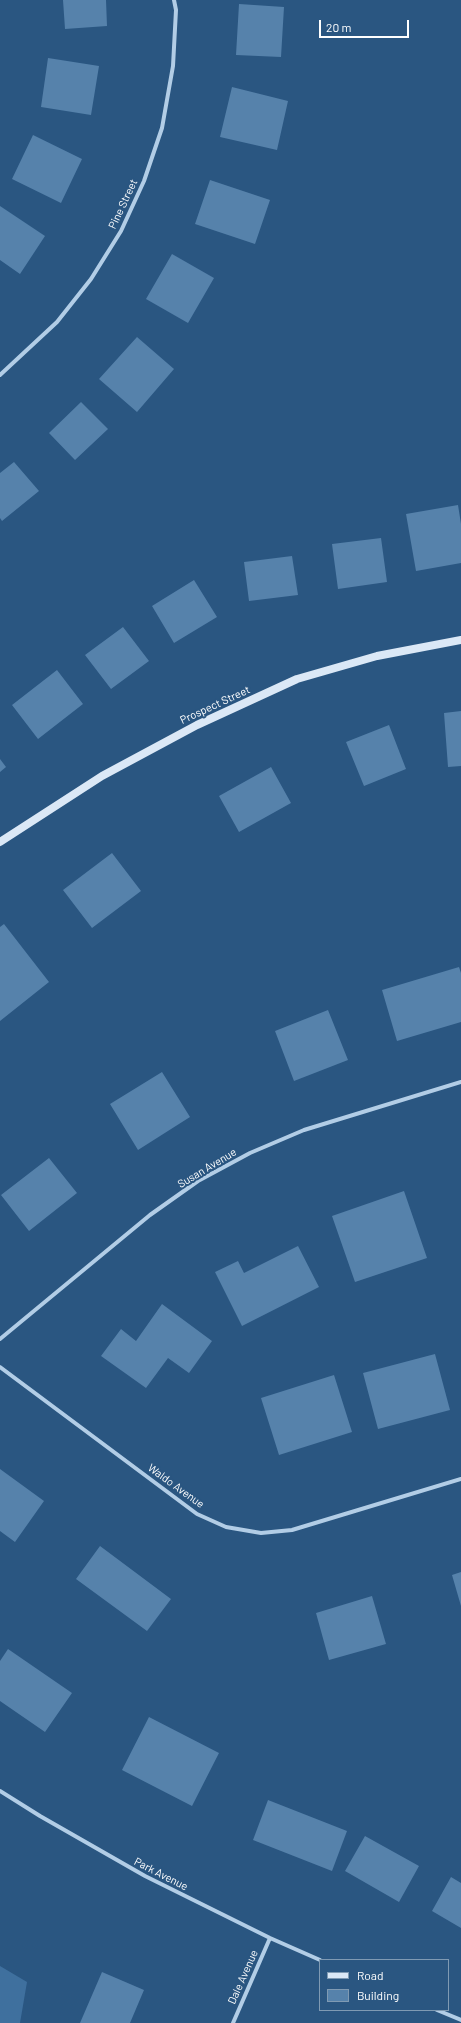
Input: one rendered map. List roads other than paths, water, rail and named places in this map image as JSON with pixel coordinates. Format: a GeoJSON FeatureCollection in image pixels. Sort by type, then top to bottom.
{"type":"FeatureCollection","features":[{"type":"Feature","properties":{"kind":"main road","name":"Prospect Street"},"geometry":{"type":"LineString","coordinates":[[0,842],[102,776],[197,725],[297,680],[377,656],[461,640]]}},
{"type":"Feature","properties":{"kind":"street","name":"Pine Street"},"geometry":{"type":"LineString","coordinates":[[0,375],[57,322],[91,278],[121,231],[141,188],[162,128],[173,66],[176,10],[174,0]]}},
{"type":"Feature","properties":{"kind":"street","name":"Susan Avenue"},"geometry":{"type":"LineString","coordinates":[[0,1339],[150,1215],[198,1182],[250,1153],[304,1130],[461,1082]]}},
{"type":"Feature","properties":{"kind":"street","name":"Waldo Avenue"},"geometry":{"type":"LineString","coordinates":[[0,1366],[197,1514],[226,1527],[261,1532],[292,1530],[461,1479]]}},
{"type":"Feature","properties":{"kind":"street","name":"Park Avenue"},"geometry":{"type":"LineString","coordinates":[[0,1791],[144,1876],[270,1938],[319,1960]]}},
{"type":"Feature","properties":{"kind":"street","name":"Dale Avenue"},"geometry":{"type":"LineString","coordinates":[[233,2023],[270,1938]]}},
{"type":"Feature","properties":{"kind":"street"},"geometry":{"type":"LineString","coordinates":[[439,2011],[461,2020]]}}]}
